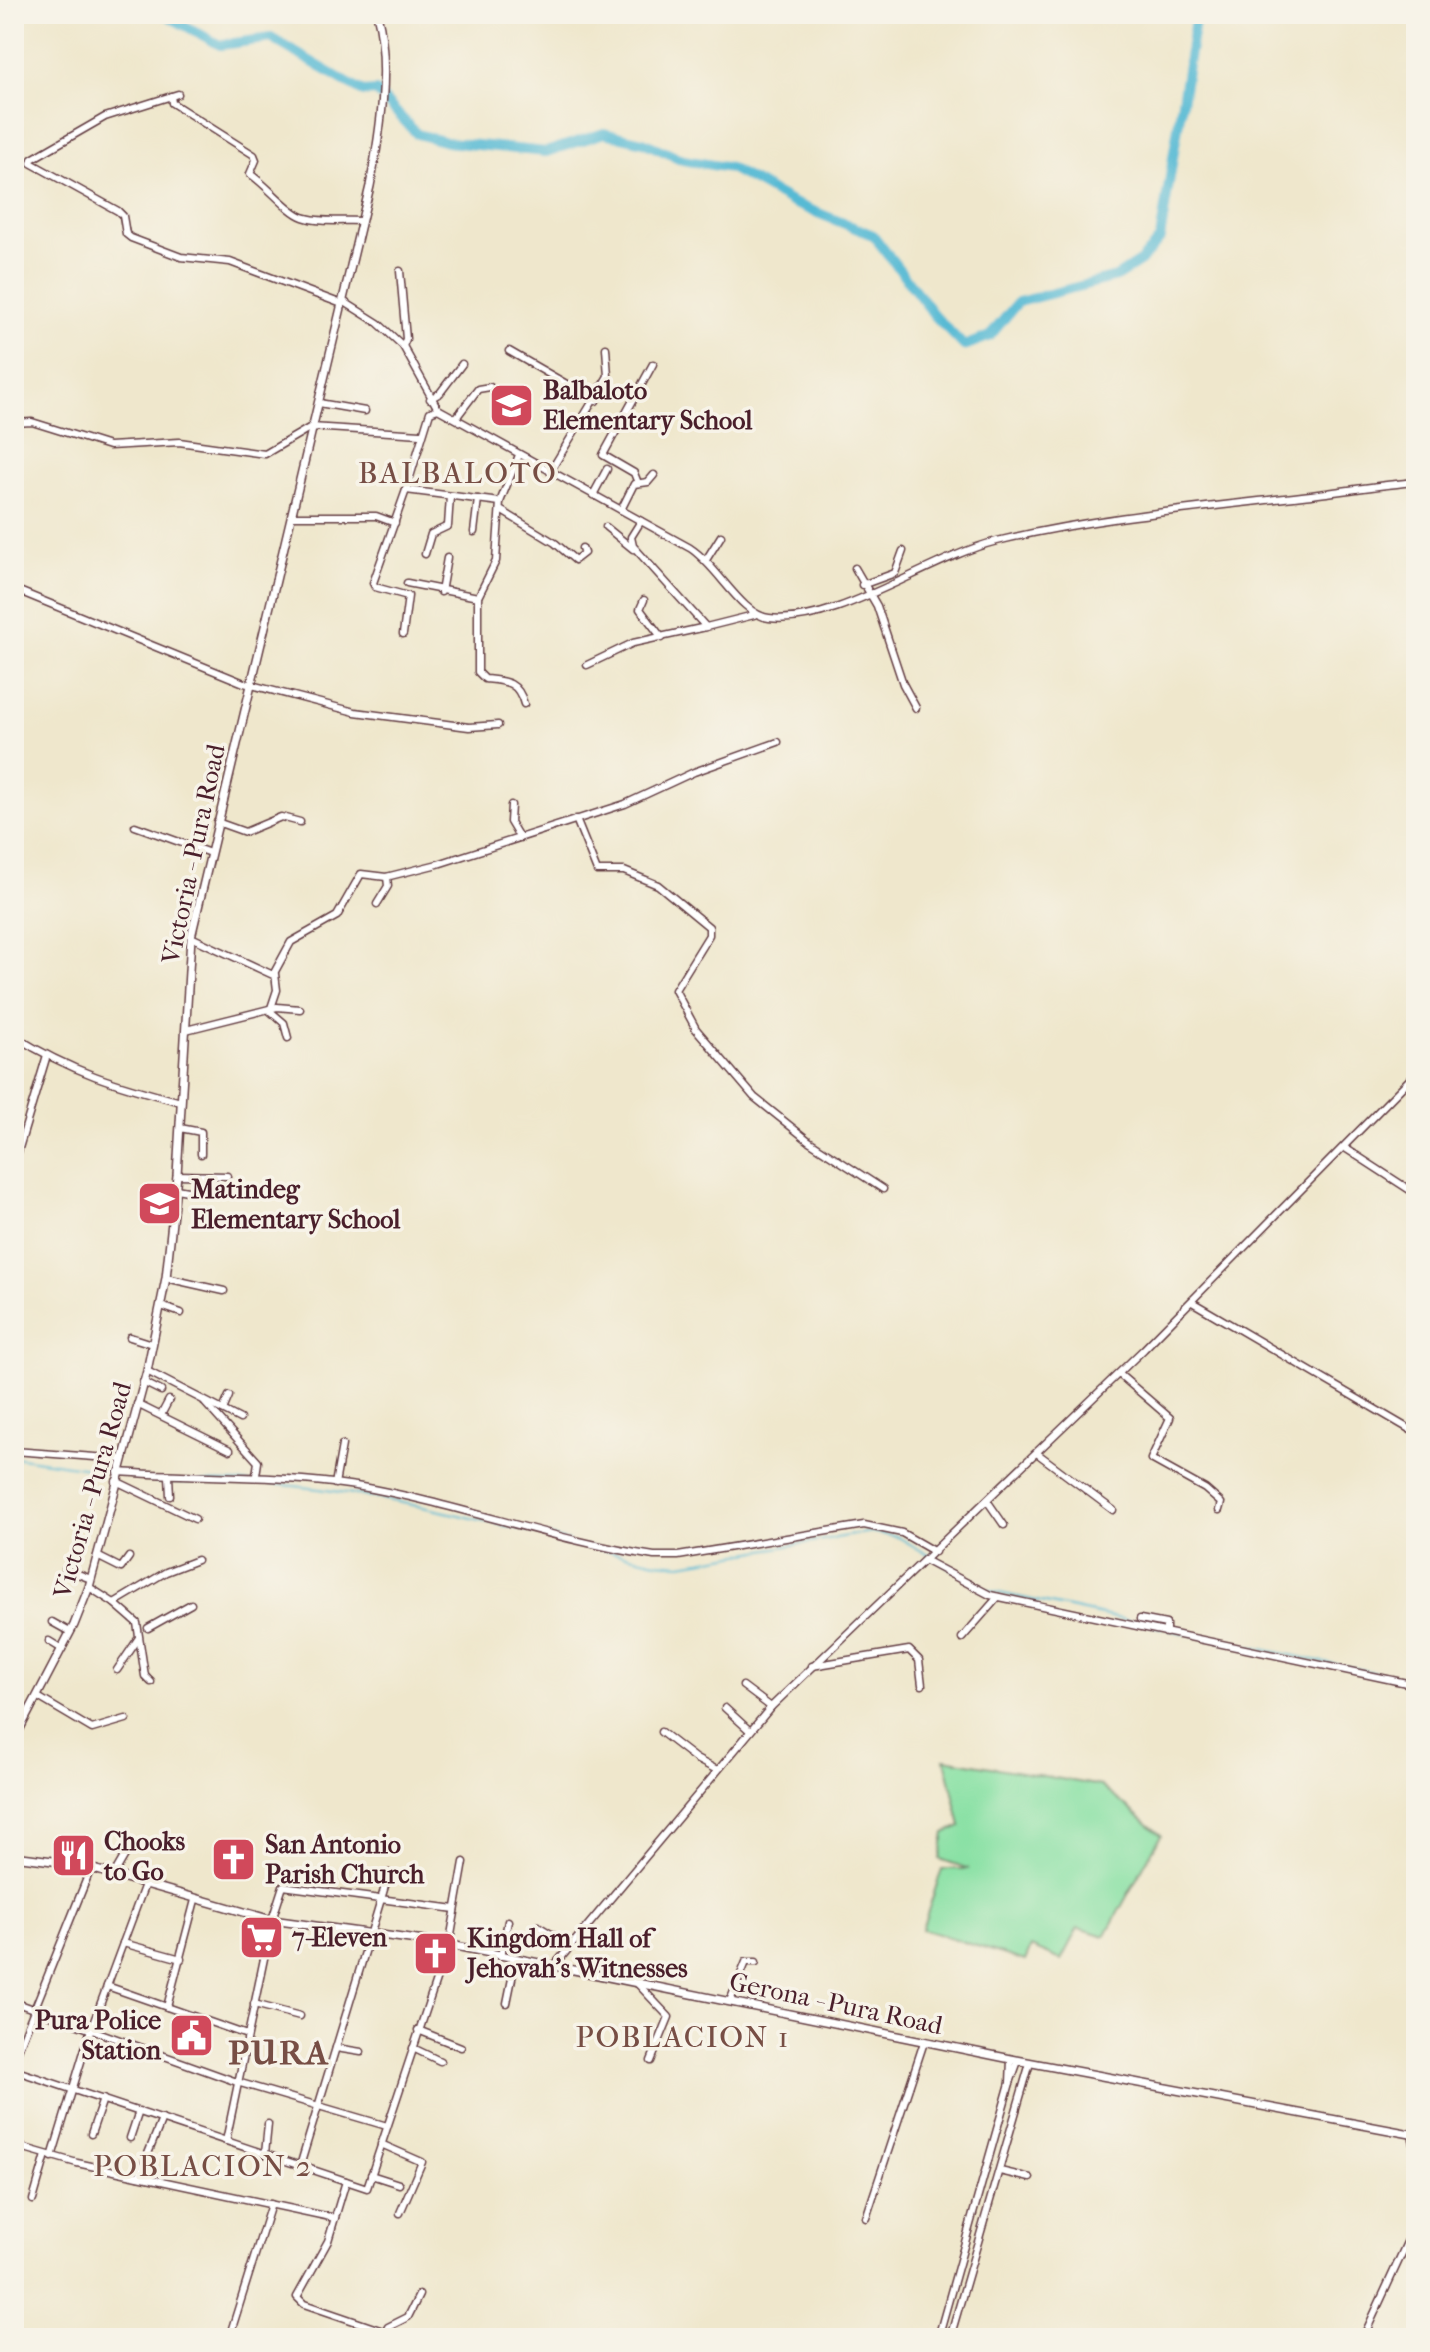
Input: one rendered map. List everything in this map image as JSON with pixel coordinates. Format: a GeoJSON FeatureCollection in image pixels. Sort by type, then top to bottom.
{"type":"FeatureCollection","features":[{"type":"Feature","properties":{"kind":"main road","name":"Victoria - Pura Road"},"geometry":{"type":"LineString","coordinates":[[15,1737],[62,1649],[90,1583],[147,1371],[161,1306],[176,1189],[191,937],[374,167],[382,41],[377,14]]}},
{"type":"Feature","properties":{"kind":"main road","name":"Gerona - Pura Road"},"geometry":{"type":"LineString","coordinates":[[14,1856],[91,1868],[272,1920],[446,1944],[1014,2060],[1414,2135]]}},
{"type":"Feature","properties":{"kind":"street"},"geometry":{"type":"LineString","coordinates":[[361,221],[303,217],[290,209],[283,199],[264,189],[259,180],[250,174],[256,160],[254,155],[174,105],[175,95],[105,117],[31,163],[118,211],[131,238],[181,257],[230,262],[342,303],[378,323],[403,346],[432,397],[434,410],[421,434],[374,586],[408,596],[403,634]]}},
{"type":"Feature","properties":{"kind":"street"},"geometry":{"type":"LineString","coordinates":[[400,271],[406,339],[403,346]]}},
{"type":"Feature","properties":{"kind":"street"},"geometry":{"type":"LineString","coordinates":[[550,472],[596,401],[609,374],[606,348]]}},
{"type":"Feature","properties":{"kind":"street"},"geometry":{"type":"LineString","coordinates":[[509,351],[596,401]]}},
{"type":"Feature","properties":{"kind":"street"},"geometry":{"type":"LineString","coordinates":[[432,397],[462,364]]}},
{"type":"Feature","properties":{"kind":"street"},"geometry":{"type":"LineString","coordinates":[[638,483],[634,473],[603,455],[653,364]]}},
{"type":"Feature","properties":{"kind":"street"},"geometry":{"type":"LineString","coordinates":[[456,418],[478,389],[490,387]]}},
{"type":"Feature","properties":{"kind":"street"},"geometry":{"type":"LineString","coordinates":[[319,403],[365,411]]}},
{"type":"Feature","properties":{"kind":"street"},"geometry":{"type":"LineString","coordinates":[[434,410],[456,418],[706,560],[754,615]]}},
{"type":"Feature","properties":{"kind":"street"},"geometry":{"type":"LineString","coordinates":[[14,423],[32,422],[109,446],[179,442],[265,454],[314,426],[421,434]]}},
{"type":"Feature","properties":{"kind":"street"},"geometry":{"type":"LineString","coordinates":[[519,455],[500,502],[502,511],[496,561],[478,597],[478,672],[485,679],[498,678],[513,684],[524,704]]}},
{"type":"Feature","properties":{"kind":"street"},"geometry":{"type":"LineString","coordinates":[[593,495],[607,469]]}},
{"type":"Feature","properties":{"kind":"street"},"geometry":{"type":"LineString","coordinates":[[638,483],[648,482],[654,475]]}},
{"type":"Feature","properties":{"kind":"street"},"geometry":{"type":"LineString","coordinates":[[587,665],[633,643],[754,615],[796,618],[868,594],[961,552],[1040,532],[1164,510],[1416,482]]}},
{"type":"Feature","properties":{"kind":"street"},"geometry":{"type":"LineString","coordinates":[[621,510],[638,483]]}},
{"type":"Feature","properties":{"kind":"street"},"geometry":{"type":"LineString","coordinates":[[406,490],[500,502]]}},
{"type":"Feature","properties":{"kind":"street"},"geometry":{"type":"LineString","coordinates":[[425,554],[431,534],[448,526],[450,496]]}},
{"type":"Feature","properties":{"kind":"street"},"geometry":{"type":"LineString","coordinates":[[474,532],[478,499]]}},
{"type":"Feature","properties":{"kind":"street"},"geometry":{"type":"LineString","coordinates":[[502,511],[555,543],[575,560],[584,553],[582,548]]}},
{"type":"Feature","properties":{"kind":"street"},"geometry":{"type":"LineString","coordinates":[[293,516],[376,516],[395,523]]}},
{"type":"Feature","properties":{"kind":"street"},"geometry":{"type":"LineString","coordinates":[[641,521],[631,541],[706,627]]}},
{"type":"Feature","properties":{"kind":"street"},"geometry":{"type":"LineString","coordinates":[[606,527],[645,559]]}},
{"type":"Feature","properties":{"kind":"street"},"geometry":{"type":"LineString","coordinates":[[706,560],[721,536]]}},
{"type":"Feature","properties":{"kind":"street"},"geometry":{"type":"LineString","coordinates":[[862,585],[895,573],[903,551]]}},
{"type":"Feature","properties":{"kind":"street"},"geometry":{"type":"LineString","coordinates":[[441,592],[447,558]]}},
{"type":"Feature","properties":{"kind":"street"},"geometry":{"type":"LineString","coordinates":[[855,568],[862,585],[877,606],[903,684],[916,708]]}},
{"type":"Feature","properties":{"kind":"street"},"geometry":{"type":"LineString","coordinates":[[407,583],[478,597]]}},
{"type":"Feature","properties":{"kind":"street"},"geometry":{"type":"LineString","coordinates":[[14,589],[250,685],[317,700],[348,711],[469,727],[498,725]]}},
{"type":"Feature","properties":{"kind":"street"},"geometry":{"type":"LineString","coordinates":[[644,600],[639,607],[662,638]]}},
{"type":"Feature","properties":{"kind":"street"},"geometry":{"type":"LineString","coordinates":[[288,1038],[284,1023],[270,1013],[277,990],[275,974],[291,942],[339,913],[361,874],[387,877],[625,804],[694,772],[778,742]]}},
{"type":"Feature","properties":{"kind":"street"},"geometry":{"type":"LineString","coordinates":[[511,805],[510,822],[519,837]]}},
{"type":"Feature","properties":{"kind":"street"},"geometry":{"type":"LineString","coordinates":[[217,822],[245,832],[281,817],[300,822]]}},
{"type":"Feature","properties":{"kind":"street"},"geometry":{"type":"LineString","coordinates":[[576,819],[597,871],[624,871],[658,885],[709,927],[709,935],[675,990],[696,1029],[760,1102],[809,1141],[883,1189]]}},
{"type":"Feature","properties":{"kind":"street"},"geometry":{"type":"LineString","coordinates":[[135,826],[210,853]]}},
{"type":"Feature","properties":{"kind":"street"},"geometry":{"type":"LineString","coordinates":[[377,904],[388,886],[387,877]]}},
{"type":"Feature","properties":{"kind":"street"},"geometry":{"type":"LineString","coordinates":[[191,937],[275,974]]}},
{"type":"Feature","properties":{"kind":"street"},"geometry":{"type":"LineString","coordinates":[[186,1030],[271,1008],[300,1009]]}},
{"type":"Feature","properties":{"kind":"street"},"geometry":{"type":"LineString","coordinates":[[14,1036],[99,1080],[181,1102]]}},
{"type":"Feature","properties":{"kind":"street"},"geometry":{"type":"LineString","coordinates":[[14,1165],[47,1055]]}},
{"type":"Feature","properties":{"kind":"street"},"geometry":{"type":"LineString","coordinates":[[554,1966],[771,1707],[1038,1454],[1345,1148],[1416,1073]]}},
{"type":"Feature","properties":{"kind":"street"},"geometry":{"type":"LineString","coordinates":[[180,1128],[201,1132],[201,1154]]}},
{"type":"Feature","properties":{"kind":"street"},"geometry":{"type":"LineString","coordinates":[[1345,1148],[1416,1194]]}},
{"type":"Feature","properties":{"kind":"street"},"geometry":{"type":"LineString","coordinates":[[177,1175],[227,1176]]}},
{"type":"Feature","properties":{"kind":"street"},"geometry":{"type":"LineString","coordinates":[[176,1189],[205,1194]]}},
{"type":"Feature","properties":{"kind":"street"},"geometry":{"type":"LineString","coordinates":[[166,1278],[224,1291]]}},
{"type":"Feature","properties":{"kind":"street"},"geometry":{"type":"LineString","coordinates":[[1192,1302],[1416,1433]]}},
{"type":"Feature","properties":{"kind":"street"},"geometry":{"type":"LineString","coordinates":[[161,1306],[181,1313]]}},
{"type":"Feature","properties":{"kind":"street"},"geometry":{"type":"LineString","coordinates":[[130,1337],[152,1344]]}},
{"type":"Feature","properties":{"kind":"street"},"geometry":{"type":"LineString","coordinates":[[147,1371],[240,1419]]}},
{"type":"Feature","properties":{"kind":"street"},"geometry":{"type":"LineString","coordinates":[[1119,1374],[1170,1418],[1151,1459],[1205,1489],[1221,1503],[1219,1510]]}},
{"type":"Feature","properties":{"kind":"street"},"geometry":{"type":"LineString","coordinates":[[143,1382],[161,1391]]}},
{"type":"Feature","properties":{"kind":"street"},"geometry":{"type":"LineString","coordinates":[[223,1410],[229,1396]]}},
{"type":"Feature","properties":{"kind":"street"},"geometry":{"type":"LineString","coordinates":[[202,1399],[258,1462],[256,1475]]}},
{"type":"Feature","properties":{"kind":"street"},"geometry":{"type":"LineString","coordinates":[[161,1415],[169,1400]]}},
{"type":"Feature","properties":{"kind":"street"},"geometry":{"type":"LineString","coordinates":[[137,1404],[230,1450]]}},
{"type":"Feature","properties":{"kind":"street"},"geometry":{"type":"LineString","coordinates":[[335,1484],[342,1445]]}},
{"type":"Feature","properties":{"kind":"street"},"geometry":{"type":"LineString","coordinates":[[14,1451],[122,1459]]}},
{"type":"Feature","properties":{"kind":"street"},"geometry":{"type":"LineString","coordinates":[[1038,1454],[1113,1510]]}},
{"type":"Feature","properties":{"kind":"street"},"geometry":{"type":"LineString","coordinates":[[117,1476],[256,1475],[335,1484],[423,1500],[654,1556],[678,1556],[864,1525],[902,1533],[935,1552]]}},
{"type":"Feature","properties":{"kind":"street"},"geometry":{"type":"LineString","coordinates":[[117,1476],[195,1519]]}},
{"type":"Feature","properties":{"kind":"street"},"geometry":{"type":"LineString","coordinates":[[169,1476],[170,1496]]}},
{"type":"Feature","properties":{"kind":"street"},"geometry":{"type":"LineString","coordinates":[[988,1502],[1004,1525]]}},
{"type":"Feature","properties":{"kind":"street"},"geometry":{"type":"LineString","coordinates":[[97,1556],[121,1568],[129,1557]]}},
{"type":"Feature","properties":{"kind":"street"},"geometry":{"type":"LineString","coordinates":[[114,1603],[166,1572],[197,1560]]}},
{"type":"Feature","properties":{"kind":"street"},"geometry":{"type":"LineString","coordinates":[[926,1561],[968,1586],[998,1597],[1416,1685]]}},
{"type":"Feature","properties":{"kind":"street"},"geometry":{"type":"LineString","coordinates":[[65,1569],[90,1583],[137,1623],[151,1630],[191,1604]]}},
{"type":"Feature","properties":{"kind":"street"},"geometry":{"type":"LineString","coordinates":[[962,1638],[998,1597]]}},
{"type":"Feature","properties":{"kind":"street"},"geometry":{"type":"LineString","coordinates":[[1140,1619],[1164,1623],[1166,1630]]}},
{"type":"Feature","properties":{"kind":"street"},"geometry":{"type":"LineString","coordinates":[[52,1622],[70,1632]]}},
{"type":"Feature","properties":{"kind":"street"},"geometry":{"type":"LineString","coordinates":[[137,1623],[145,1676],[151,1682]]}},
{"type":"Feature","properties":{"kind":"street"},"geometry":{"type":"LineString","coordinates":[[117,1670],[138,1639]]}},
{"type":"Feature","properties":{"kind":"street"},"geometry":{"type":"LineString","coordinates":[[49,1641],[62,1649]]}},
{"type":"Feature","properties":{"kind":"street"},"geometry":{"type":"LineString","coordinates":[[812,1666],[909,1650],[919,1660],[922,1685]]}},
{"type":"Feature","properties":{"kind":"street"},"geometry":{"type":"LineString","coordinates":[[743,1686],[771,1707]]}},
{"type":"Feature","properties":{"kind":"street"},"geometry":{"type":"LineString","coordinates":[[38,1697],[92,1729],[126,1719]]}},
{"type":"Feature","properties":{"kind":"street"},"geometry":{"type":"LineString","coordinates":[[725,1708],[749,1730]]}},
{"type":"Feature","properties":{"kind":"street"},"geometry":{"type":"LineString","coordinates":[[661,1732],[696,1759],[717,1770]]}},
{"type":"Feature","properties":{"kind":"street"},"geometry":{"type":"LineString","coordinates":[[114,1874],[128,1850]]}},
{"type":"Feature","properties":{"kind":"street"},"geometry":{"type":"LineString","coordinates":[[14,2070],[367,2188],[446,1944],[464,1862]]}},
{"type":"Feature","properties":{"kind":"street"},"geometry":{"type":"LineString","coordinates":[[14,2060],[36,2012],[91,1868]]}},
{"type":"Feature","properties":{"kind":"street"},"geometry":{"type":"LineString","coordinates":[[300,2166],[389,1873]]}},
{"type":"Feature","properties":{"kind":"street"},"geometry":{"type":"LineString","coordinates":[[33,2200],[145,1884]]}},
{"type":"Feature","properties":{"kind":"street"},"geometry":{"type":"LineString","coordinates":[[226,2141],[272,1920],[286,1884],[455,1909]]}},
{"type":"Feature","properties":{"kind":"street"},"geometry":{"type":"LineString","coordinates":[[167,2007],[195,1900]]}},
{"type":"Feature","properties":{"kind":"street"},"geometry":{"type":"LineString","coordinates":[[501,1956],[508,1921]]}},
{"type":"Feature","properties":{"kind":"street"},"geometry":{"type":"LineString","coordinates":[[538,1926],[571,1946]]}},
{"type":"Feature","properties":{"kind":"street"},"geometry":{"type":"LineString","coordinates":[[123,1943],[181,1959]]}},
{"type":"Feature","properties":{"kind":"street"},"geometry":{"type":"LineString","coordinates":[[507,2003],[516,1959]]}},
{"type":"Feature","properties":{"kind":"street"},"geometry":{"type":"LineString","coordinates":[[730,2001],[746,1962],[756,1962]]}},
{"type":"Feature","properties":{"kind":"street"},"geometry":{"type":"LineString","coordinates":[[635,1981],[669,2017],[651,2061]]}},
{"type":"Feature","properties":{"kind":"street"},"geometry":{"type":"LineString","coordinates":[[107,1986],[247,2035]]}},
{"type":"Feature","properties":{"kind":"street"},"geometry":{"type":"LineString","coordinates":[[14,2002],[90,2032],[237,2082],[387,2126]]}},
{"type":"Feature","properties":{"kind":"street"},"geometry":{"type":"LineString","coordinates":[[254,2004],[300,2016]]}},
{"type":"Feature","properties":{"kind":"street"},"geometry":{"type":"LineString","coordinates":[[418,2030],[461,2047]]}},
{"type":"Feature","properties":{"kind":"street"},"geometry":{"type":"LineString","coordinates":[[866,2218],[924,2042]]}},
{"type":"Feature","properties":{"kind":"street"},"geometry":{"type":"LineString","coordinates":[[336,2048],[361,2052]]}},
{"type":"Feature","properties":{"kind":"street"},"geometry":{"type":"LineString","coordinates":[[413,2048],[440,2061]]}},
{"type":"Feature","properties":{"kind":"street"},"geometry":{"type":"LineString","coordinates":[[938,2338],[1014,2060]]}},
{"type":"Feature","properties":{"kind":"street"},"geometry":{"type":"LineString","coordinates":[[950,2338],[1030,2063]]}},
{"type":"Feature","properties":{"kind":"street"},"geometry":{"type":"LineString","coordinates":[[91,2134],[103,2099]]}},
{"type":"Feature","properties":{"kind":"street"},"geometry":{"type":"LineString","coordinates":[[130,2138],[139,2111]]}},
{"type":"Feature","properties":{"kind":"street"},"geometry":{"type":"LineString","coordinates":[[139,2176],[162,2119]]}},
{"type":"Feature","properties":{"kind":"street"},"geometry":{"type":"LineString","coordinates":[[265,2154],[268,2124]]}},
{"type":"Feature","properties":{"kind":"street"},"geometry":{"type":"LineString","coordinates":[[1414,2135],[1416,2153]]}},
{"type":"Feature","properties":{"kind":"street"},"geometry":{"type":"LineString","coordinates":[[381,2144],[422,2162],[400,2213]]}},
{"type":"Feature","properties":{"kind":"street"},"geometry":{"type":"LineString","coordinates":[[14,2145],[49,2156],[335,2218]]}},
{"type":"Feature","properties":{"kind":"street"},"geometry":{"type":"LineString","coordinates":[[1000,2171],[1030,2178]]}},
{"type":"Feature","properties":{"kind":"street"},"geometry":{"type":"LineString","coordinates":[[371,2175],[399,2184]]}},
{"type":"Feature","properties":{"kind":"street"},"geometry":{"type":"LineString","coordinates":[[346,2181],[328,2241],[298,2299],[383,2334],[408,2317],[419,2295]]}},
{"type":"Feature","properties":{"kind":"street"},"geometry":{"type":"LineString","coordinates":[[229,2338],[271,2204]]}},
{"type":"Feature","properties":{"kind":"street"},"geometry":{"type":"LineString","coordinates":[[1363,2338],[1416,2223]]}},
{"type":"Feature","properties":{"kind":"green space"},"geometry":{"type":"Polygon","coordinates":[[[945,1759],[1101,1786],[1161,1835],[1105,1936],[1078,1928],[1061,1960],[1031,1947],[1025,1961],[922,1929],[942,1869],[969,1869],[940,1859],[945,1833],[961,1826],[945,1759]]]}},
{"type":"Feature","properties":{"kind":"waterway"},"geometry":{"type":"LineString","coordinates":[[164,14],[220,45],[271,38],[363,92],[376,91],[417,134],[447,142],[546,152],[604,133],[643,142],[683,160],[730,168],[793,203],[873,235],[934,315],[964,346],[990,336],[1018,302],[1116,277],[1141,261],[1160,239],[1196,14]]}},
{"type":"Feature","properties":{"kind":"waterway"},"geometry":{"type":"LineString","coordinates":[[14,1457],[116,1472]]}},
{"type":"Feature","properties":{"kind":"waterway"},"geometry":{"type":"LineString","coordinates":[[126,1475],[166,1484]]}},
{"type":"Feature","properties":{"kind":"waterway"},"geometry":{"type":"LineString","coordinates":[[172,1483],[222,1482],[322,1489],[421,1507],[568,1541]]}},
{"type":"Feature","properties":{"kind":"waterway"},"geometry":{"type":"LineString","coordinates":[[586,1546],[656,1562],[681,1564],[871,1532],[898,1537],[990,1591],[1163,1628]]}},
{"type":"Feature","properties":{"kind":"waterway"},"geometry":{"type":"LineString","coordinates":[[1169,1630],[1416,1681]]}},
{"type":"Feature","properties":{"kind":"place","name":"Balbaloto Elementary School"},"geometry":{"type":"Point","coordinates":[512,405]}},
{"type":"Feature","properties":{"kind":"place","name":"Matindeg Elementary School"},"geometry":{"type":"Point","coordinates":[160,1204]}},
{"type":"Feature","properties":{"kind":"place","name":"Chooks to Go"},"geometry":{"type":"Point","coordinates":[73,1856]}},
{"type":"Feature","properties":{"kind":"place","name":"San Antonio Parish Church"},"geometry":{"type":"Point","coordinates":[234,1859]}},
{"type":"Feature","properties":{"kind":"place","name":"7-Eleven"},"geometry":{"type":"Point","coordinates":[261,1937]}},
{"type":"Feature","properties":{"kind":"place","name":"Kingdom Hall of Jehovah's Witnesses"},"geometry":{"type":"Point","coordinates":[436,1953]}},
{"type":"Feature","properties":{"kind":"place","name":"Pura Police Station"},"geometry":{"type":"Point","coordinates":[192,2035]}},
{"type":"Feature","properties":{"kind":"district","name":"BALBALOTO"},"geometry":{"type":"Point","coordinates":[458,473]}},
{"type":"Feature","properties":{"kind":"district","name":"POBLACION 1"},"geometry":{"type":"Point","coordinates":[683,2037]}},
{"type":"Feature","properties":{"kind":"district","name":"PURA"},"geometry":{"type":"Point","coordinates":[279,2052]}},
{"type":"Feature","properties":{"kind":"district","name":"POBLACION 2"},"geometry":{"type":"Point","coordinates":[203,2166]}}]}
